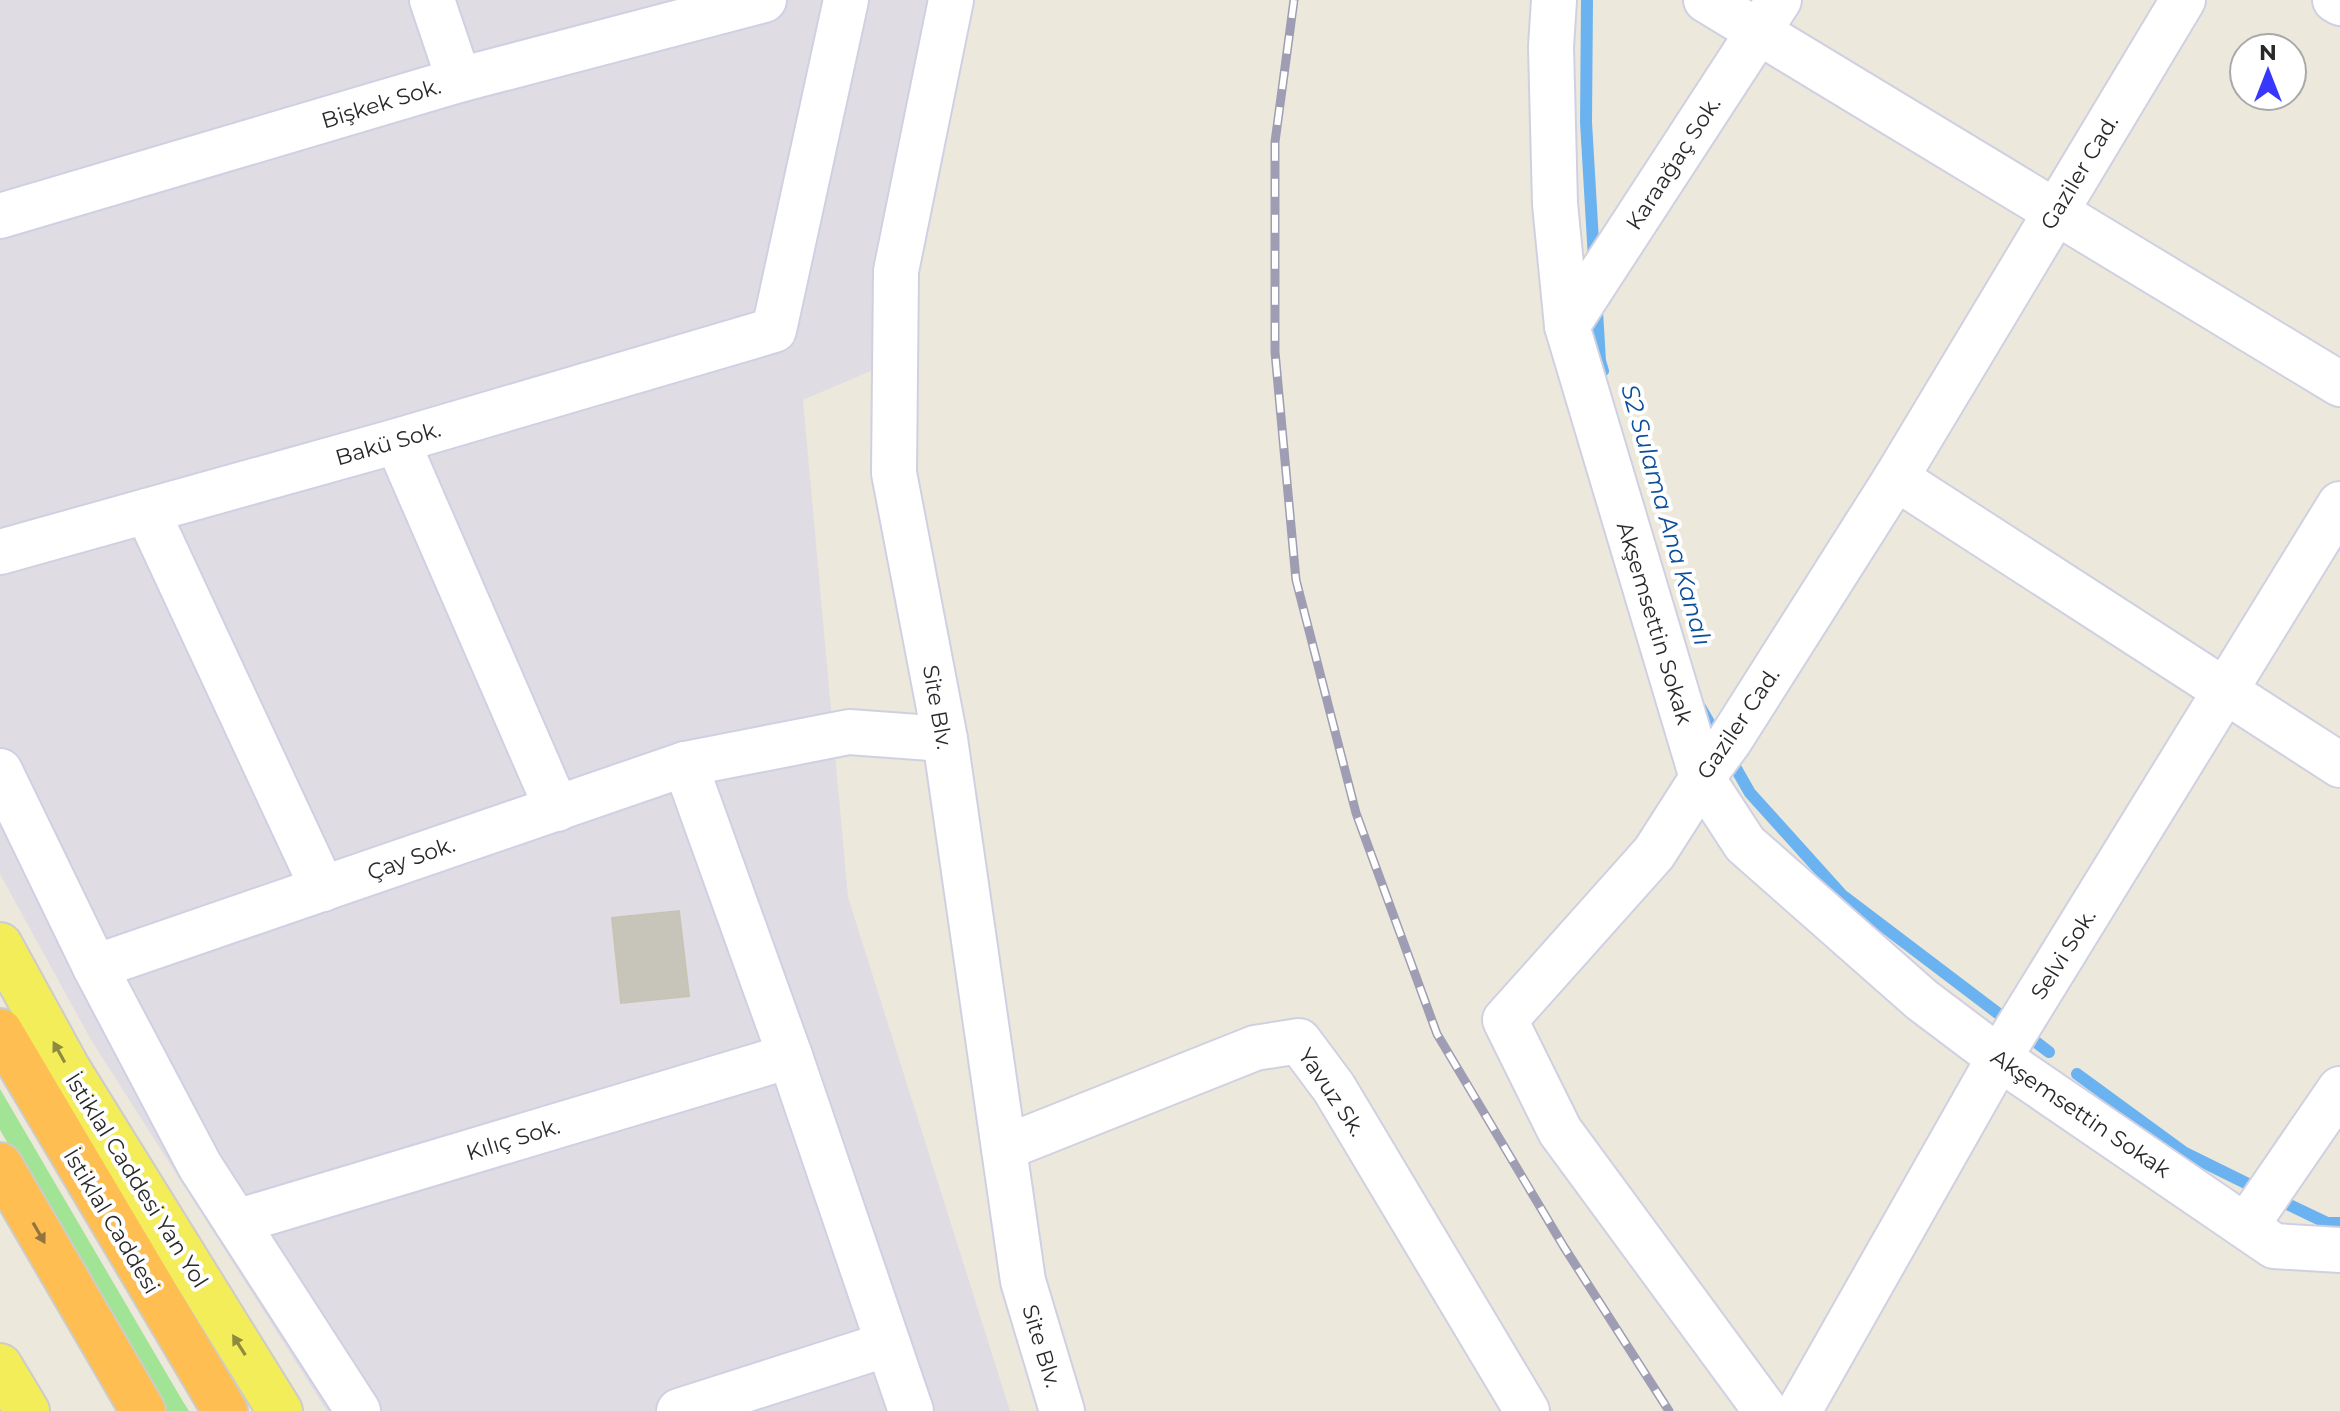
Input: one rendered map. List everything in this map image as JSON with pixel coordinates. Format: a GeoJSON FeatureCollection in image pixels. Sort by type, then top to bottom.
{"type":"FeatureCollection","features":[{"type":"Feature","properties":{"kind":"highway","name":"İstiklal Caddesi"},"geometry":{"type":"LineString","coordinates":[[0,1031],[225,1411]]}},
{"type":"Feature","properties":{"kind":"highway"},"geometry":{"type":"LineString","coordinates":[[0,1165],[143,1411]]}},
{"type":"Feature","properties":{"kind":"main road","name":"İstiklal Caddesi Yan Yol"},"geometry":{"type":"LineString","coordinates":[[0,945],[68,1069],[280,1411]]}},
{"type":"Feature","properties":{"kind":"main road"},"geometry":{"type":"LineString","coordinates":[[0,1366],[27,1411]]}},
{"type":"Feature","properties":{"kind":"street"},"geometry":{"type":"LineString","coordinates":[[432,0],[459,80]]}},
{"type":"Feature","properties":{"kind":"street","name":"Bişkek Sok."},"geometry":{"type":"LineString","coordinates":[[0,216],[459,80],[764,0]]}},
{"type":"Feature","properties":{"kind":"street","name":"Bakü Sok."},"geometry":{"type":"LineString","coordinates":[[0,552],[397,441],[774,330],[846,0]]}},
{"type":"Feature","properties":{"kind":"street","name":"Site Blv."},"geometry":{"type":"LineString","coordinates":[[951,0],[896,271],[894,473],[945,739],[1023,1281],[1062,1411]]}},
{"type":"Feature","properties":{"kind":"street","name":"Akşemsettin Sokak"},"geometry":{"type":"LineString","coordinates":[[1554,0],[1551,47],[1555,204],[1567,326],[1702,778],[1745,844],[1922,1000],[2011,1038],[2274,1246],[2340,1250]]}},
{"type":"Feature","properties":{"kind":"street"},"geometry":{"type":"LineString","coordinates":[[1706,0],[1770,16],[2055,212],[2340,384]]}},
{"type":"Feature","properties":{"kind":"street","name":"Gaziler Cad."},"geometry":{"type":"LineString","coordinates":[[1766,1411],[1560,1131],[1505,1020],[1654,853],[1730,740],[1896,478],[2183,0]]}},
{"type":"Feature","properties":{"kind":"street","name":"Karaağaç Sok."},"geometry":{"type":"LineString","coordinates":[[1567,326],[1770,16]]}},
{"type":"Feature","properties":{"kind":"street"},"geometry":{"type":"LineString","coordinates":[[397,441],[557,809]]}},
{"type":"Feature","properties":{"kind":"street"},"geometry":{"type":"LineString","coordinates":[[1896,478],[2340,765]]}},
{"type":"Feature","properties":{"kind":"street","name":"Selvi Sok."},"geometry":{"type":"LineString","coordinates":[[1799,1411],[2011,1038],[2340,504]]}},
{"type":"Feature","properties":{"kind":"street"},"geometry":{"type":"LineString","coordinates":[[147,511],[323,889]]}},
{"type":"Feature","properties":{"kind":"street","name":"Çay Sok."},"geometry":{"type":"LineString","coordinates":[[95,967],[685,764],[849,732],[945,739]]}},
{"type":"Feature","properties":{"kind":"street"},"geometry":{"type":"LineString","coordinates":[[685,764],[790,1056],[911,1411]]}},
{"type":"Feature","properties":{"kind":"street"},"geometry":{"type":"LineString","coordinates":[[0,771],[95,967],[200,1166],[358,1411]]}},
{"type":"Feature","properties":{"kind":"street","name":"Yavuz Sk."},"geometry":{"type":"LineString","coordinates":[[1004,1148],[1255,1048],[1299,1041],[1334,1088],[1527,1411]]}},
{"type":"Feature","properties":{"kind":"street","name":"Kılıç Sok."},"geometry":{"type":"LineString","coordinates":[[236,1222],[790,1056]]}},
{"type":"Feature","properties":{"kind":"street"},"geometry":{"type":"LineString","coordinates":[[2246,1226],[2340,1089]]}},
{"type":"Feature","properties":{"kind":"street"},"geometry":{"type":"LineString","coordinates":[[679,1411],[888,1344]]}},
{"type":"Feature","properties":{"kind":"shaded area"},"geometry":{"type":"Polygon","coordinates":[[[0,0],[975,0],[894,361],[803,400],[848,897],[1010,1411],[327,1411],[90,1038],[0,874],[0,0]]]}},
{"type":"Feature","properties":{"kind":"green space"},"geometry":{"type":"Polygon","coordinates":[[[0,1089],[189,1411],[165,1411],[0,1130],[0,1089]]]}},
{"type":"Feature","properties":{"kind":"building"},"geometry":{"type":"Polygon","coordinates":[[[679,911],[689,996],[621,1003],[612,918],[679,911]]]}},
{"type":"Feature","properties":{"kind":"waterway","name":"S2 Sulama Ana Kanalı"},"geometry":{"type":"LineString","coordinates":[[1587,0],[1586,122],[1594,259]]}},
{"type":"Feature","properties":{"kind":"waterway","name":"S2 Sulama Ana Kanalı"},"geometry":{"type":"LineString","coordinates":[[1597,311],[1603,371]]}},
{"type":"Feature","properties":{"kind":"waterway","name":"S2 Sulama Ana Kanalı"},"geometry":{"type":"LineString","coordinates":[[1700,707],[1711,726]]}},
{"type":"Feature","properties":{"kind":"waterway","name":"S2 Sulama Ana Kanalı"},"geometry":{"type":"LineString","coordinates":[[1730,758],[1750,793],[1842,895],[2049,1052]]}},
{"type":"Feature","properties":{"kind":"waterway","name":"S2 Sulama Ana Kanalı"},"geometry":{"type":"LineString","coordinates":[[2077,1074],[2185,1153],[2256,1188]]}},
{"type":"Feature","properties":{"kind":"waterway","name":"S2 Sulama Ana Kanalı"},"geometry":{"type":"LineString","coordinates":[[2277,1199],[2327,1223],[2340,1223]]}},
{"type":"Feature","properties":{"kind":"railway"},"geometry":{"type":"LineString","coordinates":[[1294,0],[1275,142],[1275,352],[1296,580],[1356,813],[1437,1034],[1564,1247],[1669,1411]]}}]}
